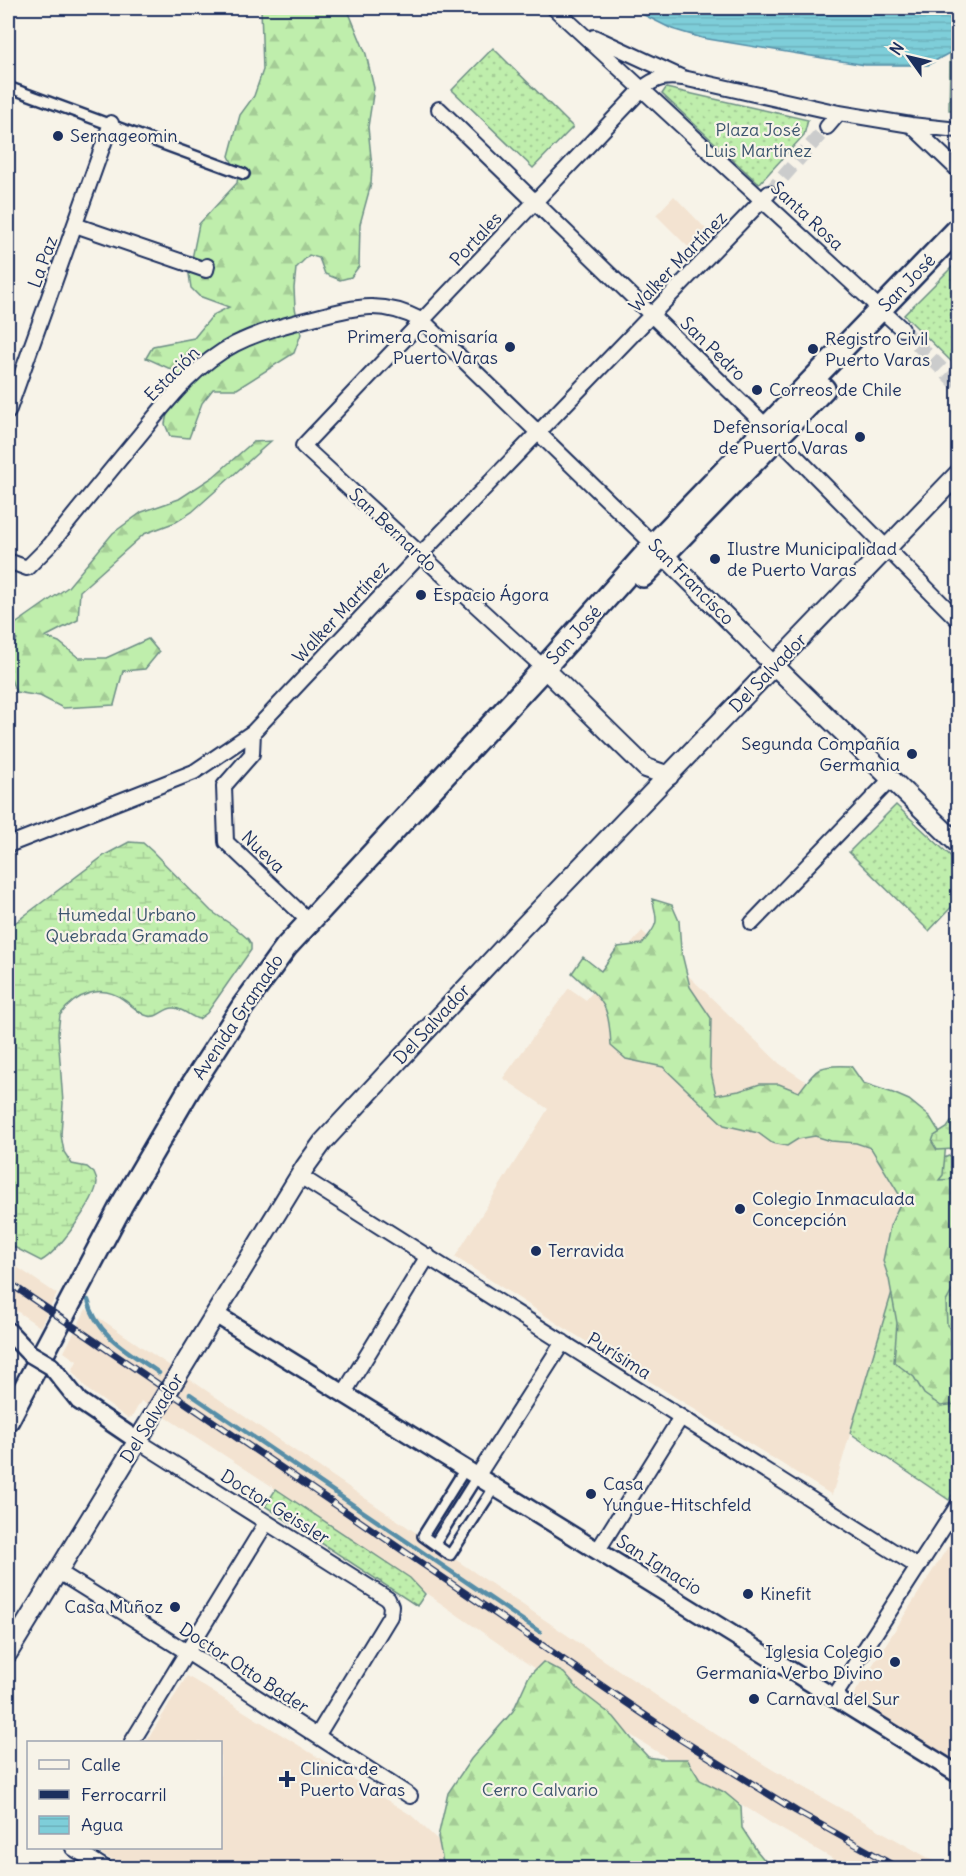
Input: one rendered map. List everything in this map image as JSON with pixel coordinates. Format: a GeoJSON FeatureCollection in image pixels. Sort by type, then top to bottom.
{"type":"FeatureCollection","features":[{"type":"Feature","properties":{"kind":"main road","name":"San José"},"geometry":{"type":"LineString","coordinates":[[892,319],[958,229]]}},
{"type":"Feature","properties":{"kind":"main road","name":"San José"},"geometry":{"type":"LineString","coordinates":[[544,668],[772,432],[892,319],[958,250]]}},
{"type":"Feature","properties":{"kind":"main road","name":"Del Salvador"},"geometry":{"type":"LineString","coordinates":[[8,1653],[323,1142],[520,930],[958,474]]}},
{"type":"Feature","properties":{"kind":"main road","name":"San Francisco"},"geometry":{"type":"LineString","coordinates":[[659,550],[774,666],[958,844]]}},
{"type":"Feature","properties":{"kind":"main road","name":"San Bernardo"},"geometry":{"type":"LineString","coordinates":[[544,668],[640,762],[653,772],[669,776]]}},
{"type":"Feature","properties":{"kind":"main road","name":"Avenida Gramado"},"geometry":{"type":"LineString","coordinates":[[8,1420],[126,1198],[190,1088],[267,972],[286,947],[544,668]]}},
{"type":"Feature","properties":{"kind":"main road","name":"San Bernardo"},"geometry":{"type":"LineString","coordinates":[[640,762],[648,777],[649,788],[644,801]]}},
{"type":"Feature","properties":{"kind":"street","name":"Santa Rosa"},"geometry":{"type":"LineString","coordinates":[[554,8],[642,89],[766,196],[892,319]]}},
{"type":"Feature","properties":{"kind":"street"},"geometry":{"type":"LineString","coordinates":[[570,21],[606,44],[683,78],[839,113],[958,130]]}},
{"type":"Feature","properties":{"kind":"street","name":"Portales"},"geometry":{"type":"LineString","coordinates":[[303,446],[642,89],[661,77],[683,78]]}},
{"type":"Feature","properties":{"kind":"street"},"geometry":{"type":"LineString","coordinates":[[8,87],[111,123],[244,174]]}},
{"type":"Feature","properties":{"kind":"street","name":"San Pedro"},"geometry":{"type":"LineString","coordinates":[[439,109],[772,432],[958,620]]}},
{"type":"Feature","properties":{"kind":"street"},"geometry":{"type":"LineString","coordinates":[[827,127],[839,113]]}},
{"type":"Feature","properties":{"kind":"street","name":"La Paz"},"geometry":{"type":"LineString","coordinates":[[8,412],[111,123]]}},
{"type":"Feature","properties":{"kind":"street"},"geometry":{"type":"LineString","coordinates":[[911,125],[958,170]]}},
{"type":"Feature","properties":{"kind":"street","name":"Walker Martínez"},"geometry":{"type":"LineString","coordinates":[[8,845],[194,772],[253,732],[766,196]]}},
{"type":"Feature","properties":{"kind":"street"},"geometry":{"type":"LineString","coordinates":[[75,225],[206,270],[207,266]]}},
{"type":"Feature","properties":{"kind":"street","name":"Estación"},"geometry":{"type":"LineString","coordinates":[[8,561],[27,568],[50,545],[183,383],[199,368],[234,345],[270,329],[362,307],[389,308],[423,321]]}},
{"type":"Feature","properties":{"kind":"street","name":"San Francisco"},"geometry":{"type":"LineString","coordinates":[[423,321],[659,550]]}},
{"type":"Feature","properties":{"kind":"street","name":"San Bernardo"},"geometry":{"type":"LineString","coordinates":[[303,446],[544,668]]}},
{"type":"Feature","properties":{"kind":"street","name":"Nueva"},"geometry":{"type":"LineString","coordinates":[[253,732],[252,754],[224,786],[226,842],[310,922]]}},
{"type":"Feature","properties":{"kind":"street"},"geometry":{"type":"LineString","coordinates":[[752,923],[891,779]]}},
{"type":"Feature","properties":{"kind":"street","name":"Purísima"},"geometry":{"type":"LineString","coordinates":[[300,1176],[918,1567]]}},
{"type":"Feature","properties":{"kind":"street"},"geometry":{"type":"LineString","coordinates":[[344,1393],[428,1256]]}},
{"type":"Feature","properties":{"kind":"street","name":"San Ignacio"},"geometry":{"type":"LineString","coordinates":[[215,1314],[958,1774]]}},
{"type":"Feature","properties":{"kind":"street"},"geometry":{"type":"LineString","coordinates":[[8,1331],[29,1353],[51,1366],[79,1401],[138,1441]]}},
{"type":"Feature","properties":{"kind":"street"},"geometry":{"type":"LineString","coordinates":[[436,1542],[563,1342]]}},
{"type":"Feature","properties":{"kind":"street"},"geometry":{"type":"LineString","coordinates":[[598,1550],[681,1417]]}},
{"type":"Feature","properties":{"kind":"street","name":"Doctor Geissler"},"geometry":{"type":"LineString","coordinates":[[138,1441],[388,1599],[391,1606],[390,1616],[317,1736]]}},
{"type":"Feature","properties":{"kind":"street"},"geometry":{"type":"LineString","coordinates":[[465,1470],[478,1476],[494,1488],[450,1555],[423,1536],[465,1470]]}},
{"type":"Feature","properties":{"kind":"street"},"geometry":{"type":"LineString","coordinates":[[834,1697],[958,1505]]}},
{"type":"Feature","properties":{"kind":"street"},"geometry":{"type":"LineString","coordinates":[[133,1741],[266,1523]]}},
{"type":"Feature","properties":{"kind":"street","name":"Doctor Otto Bader"},"geometry":{"type":"LineString","coordinates":[[57,1571],[410,1796]]}},
{"type":"Feature","properties":{"kind":"street"},"geometry":{"type":"LineString","coordinates":[[75,1849],[105,1869]]}},
{"type":"Feature","properties":{"kind":"shaded area"},"geometry":{"type":"Polygon","coordinates":[[[674,196],[706,229],[688,247],[656,215],[674,196]]]}},
{"type":"Feature","properties":{"kind":"shaded area","name":"Colegio Inmaculada Concepción"},"geometry":{"type":"Polygon","coordinates":[[[642,931],[780,1064],[930,1164],[832,1495],[455,1257],[548,1109],[503,1078],[569,988],[586,1000],[642,931]]]}},
{"type":"Feature","properties":{"kind":"shaded area"},"geometry":{"type":"Polygon","coordinates":[[[8,1261],[57,1294],[40,1327],[8,1305],[8,1261]]]}},
{"type":"Feature","properties":{"kind":"shaded area"},"geometry":{"type":"Polygon","coordinates":[[[86,1309],[682,1713],[773,1770],[946,1868],[849,1868],[774,1825],[629,1734],[276,1489],[141,1401],[132,1417],[127,1418],[88,1390],[72,1371],[77,1361],[64,1352],[86,1309]]]}},
{"type":"Feature","properties":{"kind":"shaded area"},"geometry":{"type":"Polygon","coordinates":[[[958,1531],[958,1764],[849,1702],[958,1531]]]}},
{"type":"Feature","properties":{"kind":"shaded area","name":"Clinica de Puerto Varas"},"geometry":{"type":"Polygon","coordinates":[[[187,1676],[411,1815],[440,1842],[453,1868],[125,1868],[93,1849],[222,1849],[222,1741],[147,1741],[187,1676]]]}},
{"type":"Feature","properties":{"kind":"green space"},"geometry":{"type":"Polygon","coordinates":[[[261,8],[347,8],[366,54],[374,88],[368,127],[372,167],[371,184],[360,224],[359,266],[351,277],[340,280],[325,274],[319,258],[309,255],[296,268],[295,308],[301,334],[294,353],[237,389],[213,389],[202,403],[189,438],[170,436],[165,424],[175,371],[146,358],[153,346],[194,338],[213,315],[229,307],[199,296],[191,288],[189,274],[199,224],[237,183],[238,175],[229,156],[240,115],[254,96],[263,70],[261,8]]]}},
{"type":"Feature","properties":{"kind":"green space"},"geometry":{"type":"Polygon","coordinates":[[[951,8],[958,8],[958,110],[949,110],[951,8]]]}},
{"type":"Feature","properties":{"kind":"green space"},"geometry":{"type":"Polygon","coordinates":[[[493,48],[573,127],[533,168],[452,90],[493,48]]]}},
{"type":"Feature","properties":{"kind":"green space","name":"Plaza José Luis Martínez"},"geometry":{"type":"Polygon","coordinates":[[[666,88],[808,120],[804,135],[759,184],[662,94],[666,88]]]}},
{"type":"Feature","properties":{"kind":"green space"},"geometry":{"type":"Polygon","coordinates":[[[958,261],[958,368],[904,315],[958,261]]]}},
{"type":"Feature","properties":{"kind":"green space"},"geometry":{"type":"Polygon","coordinates":[[[271,441],[192,512],[176,522],[144,534],[80,591],[78,620],[45,637],[59,642],[79,658],[106,658],[148,639],[159,652],[145,669],[123,671],[114,705],[63,708],[40,696],[16,692],[8,671],[10,654],[17,639],[8,634],[14,625],[68,587],[113,533],[142,512],[179,499],[213,477],[253,442],[271,441]]]}},
{"type":"Feature","properties":{"kind":"green space"},"geometry":{"type":"Polygon","coordinates":[[[896,805],[958,863],[958,900],[929,931],[849,852],[896,805]]]}},
{"type":"Feature","properties":{"kind":"green space","name":"Humedal Urbano Quebrada Gramado"},"geometry":{"type":"Polygon","coordinates":[[[129,842],[143,843],[211,911],[248,939],[251,950],[207,1013],[199,1019],[180,1009],[173,1008],[152,1017],[148,1016],[107,992],[89,993],[74,1001],[60,1015],[58,1033],[63,1103],[61,1135],[64,1152],[72,1164],[87,1167],[94,1173],[97,1182],[90,1201],[75,1225],[56,1248],[41,1261],[8,1244],[8,928],[105,855],[129,842]]]}},
{"type":"Feature","properties":{"kind":"green space"},"geometry":{"type":"Polygon","coordinates":[[[652,899],[672,905],[679,921],[681,950],[690,987],[711,1018],[710,1068],[716,1095],[760,1084],[779,1084],[799,1092],[820,1069],[832,1066],[851,1066],[863,1083],[909,1100],[930,1117],[946,1143],[943,1175],[939,1180],[958,1179],[958,1280],[946,1302],[947,1325],[958,1339],[958,1404],[941,1406],[924,1394],[914,1377],[894,1362],[897,1323],[889,1279],[883,1261],[890,1226],[902,1199],[871,1148],[815,1136],[798,1139],[787,1146],[772,1143],[758,1133],[724,1125],[663,1067],[626,1059],[611,1046],[609,1020],[603,1004],[572,973],[583,957],[601,971],[618,947],[642,944],[656,923],[652,899]]]}},
{"type":"Feature","properties":{"kind":"green space"},"geometry":{"type":"Polygon","coordinates":[[[951,1122],[958,1125],[958,1152],[954,1149],[937,1150],[932,1142],[934,1136],[947,1128],[951,1122]]]}},
{"type":"Feature","properties":{"kind":"green space"},"geometry":{"type":"Polygon","coordinates":[[[958,1152],[958,1486],[949,1500],[850,1433],[930,1164],[958,1152]]]}},
{"type":"Feature","properties":{"kind":"green space"},"geometry":{"type":"Polygon","coordinates":[[[276,1489],[410,1578],[425,1594],[417,1606],[265,1506],[276,1489]]]}},
{"type":"Feature","properties":{"kind":"green space","name":"Cerro Calvario"},"geometry":{"type":"Polygon","coordinates":[[[543,1662],[564,1673],[579,1690],[614,1717],[648,1757],[687,1759],[700,1780],[724,1792],[741,1806],[742,1828],[771,1868],[444,1868],[438,1837],[448,1793],[471,1759],[513,1711],[529,1676],[543,1662]]]}},
{"type":"Feature","properties":{"kind":"water"},"geometry":{"type":"Polygon","coordinates":[[[630,8],[951,8],[951,52],[928,65],[865,65],[702,38],[672,29],[630,8]]]}},
{"type":"Feature","properties":{"kind":"waterway"},"geometry":{"type":"LineString","coordinates":[[88,1300],[92,1313],[107,1334],[159,1373]]}},
{"type":"Feature","properties":{"kind":"waterway"},"geometry":{"type":"LineString","coordinates":[[190,1394],[540,1632]]}},
{"type":"Feature","properties":{"kind":"tunnel"},"geometry":{"type":"LineString","coordinates":[[769,193],[827,127]]}},
{"type":"Feature","properties":{"kind":"tunnel"},"geometry":{"type":"LineString","coordinates":[[902,329],[958,385]]}},
{"type":"Feature","properties":{"kind":"railway"},"geometry":{"type":"LineString","coordinates":[[8,1282],[680,1739],[796,1811],[898,1868]]}},
{"type":"Feature","properties":{"kind":"place","name":"Sernageomin"},"geometry":{"type":"Point","coordinates":[58,136]}},
{"type":"Feature","properties":{"kind":"place","name":"Primera Comisaría Puerto Varas"},"geometry":{"type":"Point","coordinates":[510,347]}},
{"type":"Feature","properties":{"kind":"place","name":"Registro Civil Puerto Varas"},"geometry":{"type":"Point","coordinates":[813,349]}},
{"type":"Feature","properties":{"kind":"place","name":"Correos de Chile"},"geometry":{"type":"Point","coordinates":[757,390]}},
{"type":"Feature","properties":{"kind":"place","name":"Defensoría Local de Puerto Varas"},"geometry":{"type":"Point","coordinates":[860,437]}},
{"type":"Feature","properties":{"kind":"place","name":"Ilustre Municipalidad de Puerto Varas"},"geometry":{"type":"Point","coordinates":[715,559]}},
{"type":"Feature","properties":{"kind":"place","name":"Espacio Ágora"},"geometry":{"type":"Point","coordinates":[421,595]}},
{"type":"Feature","properties":{"kind":"place","name":"Segunda Compañía Germania"},"geometry":{"type":"Point","coordinates":[912,754]}},
{"type":"Feature","properties":{"kind":"place","name":"Colegio Inmaculada Concepción"},"geometry":{"type":"Point","coordinates":[740,1209]}},
{"type":"Feature","properties":{"kind":"place","name":"Terravida"},"geometry":{"type":"Point","coordinates":[536,1251]}},
{"type":"Feature","properties":{"kind":"place","name":"Casa Yungue-Hitschfeld"},"geometry":{"type":"Point","coordinates":[591,1494]}},
{"type":"Feature","properties":{"kind":"place","name":"Kinefit"},"geometry":{"type":"Point","coordinates":[748,1594]}},
{"type":"Feature","properties":{"kind":"place","name":"Casa Muñoz"},"geometry":{"type":"Point","coordinates":[175,1607]}},
{"type":"Feature","properties":{"kind":"place","name":"Iglesia Colegio Germania Verbo Divino"},"geometry":{"type":"Point","coordinates":[895,1662]}},
{"type":"Feature","properties":{"kind":"place","name":"Carnaval del Sur"},"geometry":{"type":"Point","coordinates":[754,1699]}},
{"type":"Feature","properties":{"kind":"place","name":"Clinica de Puerto Varas"},"geometry":{"type":"Point","coordinates":[287,1779]}}]}
